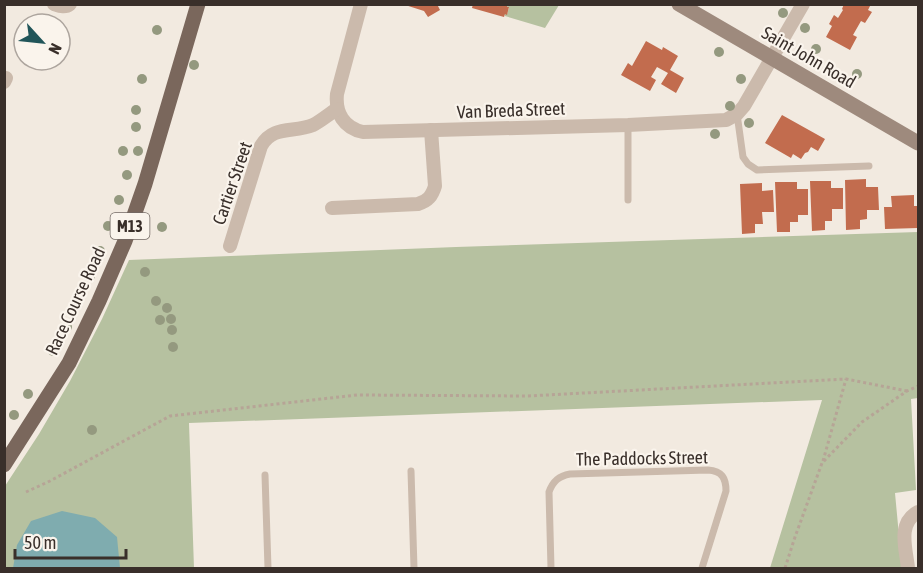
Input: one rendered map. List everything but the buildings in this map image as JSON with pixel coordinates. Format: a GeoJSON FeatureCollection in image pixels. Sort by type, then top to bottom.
{"type":"FeatureCollection","features":[{"type":"Feature","properties":{"kind":"main road","name":"Race Course Road"},"geometry":{"type":"LineString","coordinates":[[4,465],[69,363],[125,241],[145,184],[198,4]]}},
{"type":"Feature","properties":{"kind":"main road","name":"Saint John Road"},"geometry":{"type":"LineString","coordinates":[[679,4],[918,143]]}},
{"type":"Feature","properties":{"kind":"street"},"geometry":{"type":"LineString","coordinates":[[54,4],[67,7],[70,4]]}},
{"type":"Feature","properties":{"kind":"street"},"geometry":{"type":"LineString","coordinates":[[337,109],[337,94],[361,4]]}},
{"type":"Feature","properties":{"kind":"street"},"geometry":{"type":"LineString","coordinates":[[737,114],[744,106],[802,4]]}},
{"type":"Feature","properties":{"kind":"street","name":"Van Breda Street"},"geometry":{"type":"LineString","coordinates":[[337,109],[346,124],[363,132],[719,121],[732,118],[737,114]]}},
{"type":"Feature","properties":{"kind":"street","name":"Cartier Street"},"geometry":{"type":"LineString","coordinates":[[230,246],[265,139],[273,133],[302,129],[315,124],[337,109]]}},
{"type":"Feature","properties":{"kind":"street"},"geometry":{"type":"LineString","coordinates":[[332,208],[418,204],[429,199],[435,186],[431,130]]}},
{"type":"Feature","properties":{"kind":"street"},"geometry":{"type":"LineString","coordinates":[[908,568],[905,526],[910,517],[918,512]]}},
{"type":"Feature","properties":{"kind":"lane"},"geometry":{"type":"LineString","coordinates":[[737,114],[743,156],[748,164],[757,170],[869,166]]}},
{"type":"Feature","properties":{"kind":"lane"},"geometry":{"type":"LineString","coordinates":[[628,125],[628,200]]}},
{"type":"Feature","properties":{"kind":"lane","name":"The Paddocks Street"},"geometry":{"type":"LineString","coordinates":[[551,568],[549,492],[559,477],[570,474],[713,470],[725,479],[726,491],[702,568]]}},
{"type":"Feature","properties":{"kind":"lane"},"geometry":{"type":"LineString","coordinates":[[411,471],[414,568]]}},
{"type":"Feature","properties":{"kind":"lane"},"geometry":{"type":"LineString","coordinates":[[265,475],[267,568]]}},
{"type":"Feature","properties":{"kind":"path"},"geometry":{"type":"LineString","coordinates":[[785,568],[822,463],[846,379]]}},
{"type":"Feature","properties":{"kind":"path"},"geometry":{"type":"LineString","coordinates":[[26,492],[170,416],[357,395],[528,396],[846,379],[907,391]]}},
{"type":"Feature","properties":{"kind":"path"},"geometry":{"type":"LineString","coordinates":[[822,463],[862,422],[918,386]]}},
{"type":"Feature","properties":{"kind":"green space"},"geometry":{"type":"Polygon","coordinates":[[[508,5],[559,5],[545,28],[505,16],[508,5]]]}},
{"type":"Feature","properties":{"kind":"green space"},"geometry":{"type":"Polygon","coordinates":[[[918,232],[918,398],[911,399],[916,490],[895,493],[902,568],[770,568],[822,400],[189,423],[194,568],[5,568],[5,486],[70,381],[129,260],[918,232]]]}},
{"type":"Feature","properties":{"kind":"water"},"geometry":{"type":"Polygon","coordinates":[[[62,511],[95,518],[117,537],[120,568],[13,568],[17,545],[31,521],[62,511]]]}}]}
